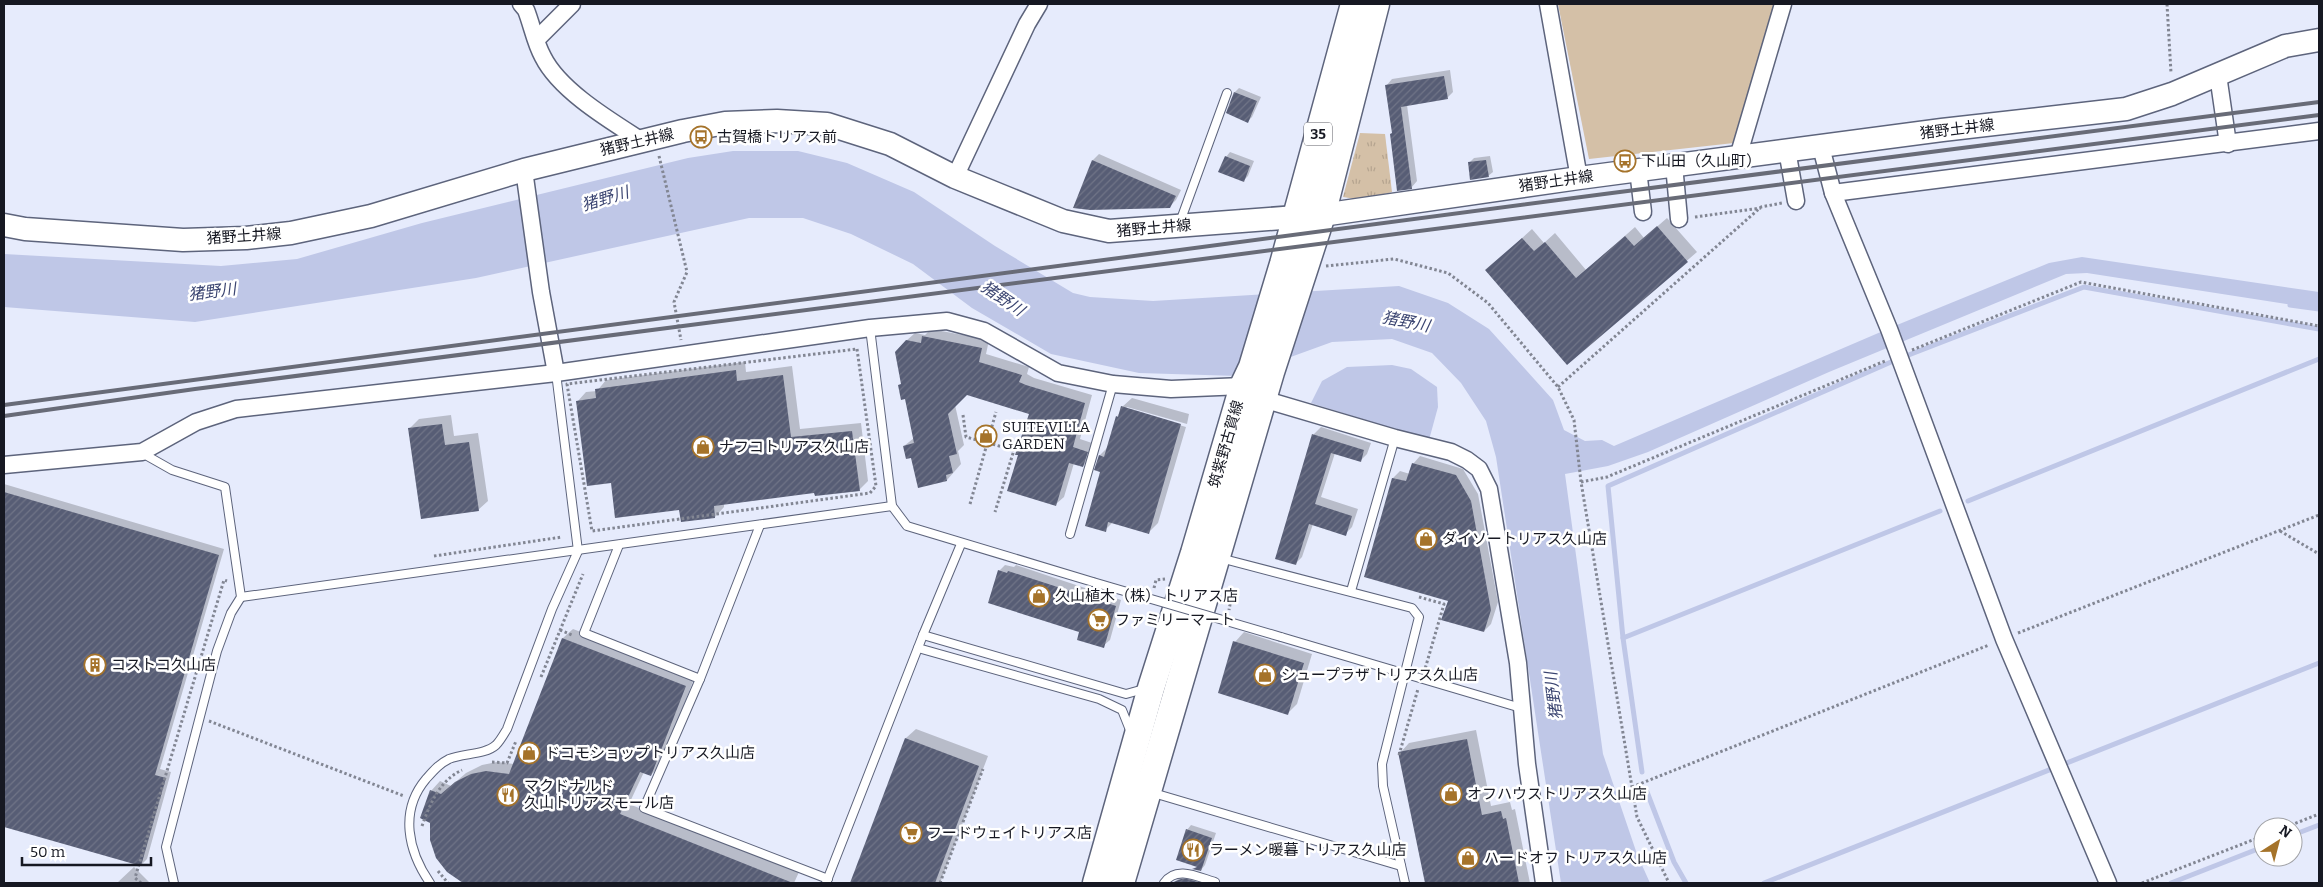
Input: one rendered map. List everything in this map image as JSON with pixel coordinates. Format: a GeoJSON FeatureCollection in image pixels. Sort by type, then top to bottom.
{"type":"FeatureCollection","features":[{"type":"Feature","properties":{"kind":"main road","name":"筑紫野古賀線"},"geometry":{"type":"LineString","coordinates":[[1294,264],[1296,216],[1354,4]]}},
{"type":"Feature","properties":{"kind":"main road","name":"筑紫野古賀線"},"geometry":{"type":"LineString","coordinates":[[1096,883],[1151,688],[1194,553],[1257,381],[1294,264],[1322,215],[1376,4]]}},
{"type":"Feature","properties":{"kind":"main road","name":"猪野土井線"},"geometry":{"type":"LineString","coordinates":[[4,224],[25,229],[182,240],[246,238],[290,233],[363,218],[524,170],[725,122],[777,121],[826,124],[890,144],[955,177],[1064,221],[1109,232],[1322,215],[1674,165],[1942,130],[2126,109],[2172,94],[2285,46],[2319,40]]}},
{"type":"Feature","properties":{"kind":"main road","name":"筑紫野古賀線"},"geometry":{"type":"LineString","coordinates":[[1121,883],[1216,557],[1257,381]]}},
{"type":"Feature","properties":{"kind":"street"},"geometry":{"type":"LineString","coordinates":[[521,4],[526,10],[543,58],[561,80],[595,111],[649,140]]}},
{"type":"Feature","properties":{"kind":"street"},"geometry":{"type":"LineString","coordinates":[[537,39],[572,4]]}},
{"type":"Feature","properties":{"kind":"street"},"geometry":{"type":"LineString","coordinates":[[955,177],[1027,24],[1039,4]]}},
{"type":"Feature","properties":{"kind":"street"},"geometry":{"type":"LineString","coordinates":[[1548,4],[1579,178]]}},
{"type":"Feature","properties":{"kind":"street"},"geometry":{"type":"LineString","coordinates":[[1738,157],[1782,4]]}},
{"type":"Feature","properties":{"kind":"street"},"geometry":{"type":"LineString","coordinates":[[2218,75],[2228,144]]}},
{"type":"Feature","properties":{"kind":"street"},"geometry":{"type":"LineString","coordinates":[[1834,193],[2319,131]]}},
{"type":"Feature","properties":{"kind":"street"},"geometry":{"type":"LineString","coordinates":[[1821,147],[1834,193],[1888,325],[2004,638],[2108,883]]}},
{"type":"Feature","properties":{"kind":"street"},"geometry":{"type":"LineString","coordinates":[[1788,150],[1796,200]]}},
{"type":"Feature","properties":{"kind":"street"},"geometry":{"type":"LineString","coordinates":[[1674,165],[1679,219]]}},
{"type":"Feature","properties":{"kind":"street"},"geometry":{"type":"LineString","coordinates":[[524,170],[541,292],[556,373]]}},
{"type":"Feature","properties":{"kind":"street"},"geometry":{"type":"LineString","coordinates":[[1638,170],[1644,212]]}},
{"type":"Feature","properties":{"kind":"street"},"geometry":{"type":"LineString","coordinates":[[4,465],[142,452],[196,422],[236,409],[556,373],[685,362],[870,328],[947,321],[984,331],[1058,373],[1113,384],[1171,389],[1257,381],[1395,438],[1451,452],[1479,469],[1489,489],[1518,663],[1521,708],[1544,883]]}},
{"type":"Feature","properties":{"kind":"lane"},"geometry":{"type":"LineString","coordinates":[[1179,226],[1226,93]]}},
{"type":"Feature","properties":{"kind":"lane"},"geometry":{"type":"LineString","coordinates":[[870,328],[892,506],[907,526],[961,544],[1521,708]]}},
{"type":"Feature","properties":{"kind":"lane"},"geometry":{"type":"LineString","coordinates":[[430,883],[415,859],[410,834],[409,809],[417,790],[438,765],[467,753],[487,750],[496,744],[507,729],[552,609],[578,551],[556,373]]}},
{"type":"Feature","properties":{"kind":"lane"},"geometry":{"type":"LineString","coordinates":[[1070,534],[1113,384]]}},
{"type":"Feature","properties":{"kind":"lane"},"geometry":{"type":"LineString","coordinates":[[1351,591],[1395,438]]}},
{"type":"Feature","properties":{"kind":"lane"},"geometry":{"type":"LineString","coordinates":[[142,452],[172,470],[225,487],[241,597],[231,612],[217,651],[166,846],[174,883]]}},
{"type":"Feature","properties":{"kind":"lane"},"geometry":{"type":"LineString","coordinates":[[241,597],[892,506]]}},
{"type":"Feature","properties":{"kind":"lane"},"geometry":{"type":"LineString","coordinates":[[760,525],[751,543],[700,680],[644,808],[827,881],[923,635],[961,544]]}},
{"type":"Feature","properties":{"kind":"lane"},"geometry":{"type":"LineString","coordinates":[[619,545],[584,633],[700,680]]}},
{"type":"Feature","properties":{"kind":"lane"},"geometry":{"type":"LineString","coordinates":[[1216,557],[1412,608],[1419,617],[1382,764],[1383,786],[1405,883]]}},
{"type":"Feature","properties":{"kind":"lane"},"geometry":{"type":"LineString","coordinates":[[923,635],[1126,694],[1151,688]]}},
{"type":"Feature","properties":{"kind":"lane"},"geometry":{"type":"LineString","coordinates":[[918,648],[1099,699],[1122,710],[1130,726],[1131,759]]}},
{"type":"Feature","properties":{"kind":"lane"},"geometry":{"type":"LineString","coordinates":[[1148,791],[1401,866]]}},
{"type":"Feature","properties":{"kind":"lane"},"geometry":{"type":"LineString","coordinates":[[1164,883],[1174,874],[1184,873],[1215,882]]}},
{"type":"Feature","properties":{"kind":"path"},"geometry":{"type":"LineString","coordinates":[[2167,4],[2172,94]]}},
{"type":"Feature","properties":{"kind":"path"},"geometry":{"type":"LineString","coordinates":[[649,140],[687,272],[674,302],[685,362]]}},
{"type":"Feature","properties":{"kind":"path"},"geometry":{"type":"LineString","coordinates":[[1679,219],[1761,208],[1796,200]]}},
{"type":"Feature","properties":{"kind":"path"},"geometry":{"type":"LineString","coordinates":[[1558,387],[1761,208]]}},
{"type":"Feature","properties":{"kind":"path"},"geometry":{"type":"LineString","coordinates":[[1294,264],[1319,267],[1394,259],[1448,273],[1488,303],[1558,387],[1574,420],[1576,430],[1580,482],[1637,817],[1669,883]]}},
{"type":"Feature","properties":{"kind":"path"},"geometry":{"type":"LineString","coordinates":[[1580,482],[1607,477],[1897,350],[2081,282],[2319,326]]}},
{"type":"Feature","properties":{"kind":"path"},"geometry":{"type":"LineString","coordinates":[[857,349],[876,486],[870,493],[592,531],[567,384],[685,362],[857,349]]}},
{"type":"Feature","properties":{"kind":"path"},"geometry":{"type":"LineString","coordinates":[[970,504],[996,412]]}},
{"type":"Feature","properties":{"kind":"path"},"geometry":{"type":"LineString","coordinates":[[963,415],[966,437],[1014,450],[995,512]]}},
{"type":"Feature","properties":{"kind":"path"},"geometry":{"type":"LineString","coordinates":[[1632,787],[2004,638],[2319,515]]}},
{"type":"Feature","properties":{"kind":"path"},"geometry":{"type":"LineString","coordinates":[[2279,530],[2319,554]]}},
{"type":"Feature","properties":{"kind":"path"},"geometry":{"type":"LineString","coordinates":[[539,683],[586,566]]}},
{"type":"Feature","properties":{"kind":"path"},"geometry":{"type":"LineString","coordinates":[[1154,588],[1156,580],[1168,578]]}},
{"type":"Feature","properties":{"kind":"path"},"geometry":{"type":"LineString","coordinates":[[141,883],[135,878],[224,580],[238,581]]}},
{"type":"Feature","properties":{"kind":"path"},"geometry":{"type":"LineString","coordinates":[[1224,591],[1231,599],[1229,610]]}},
{"type":"Feature","properties":{"kind":"path"},"geometry":{"type":"LineString","coordinates":[[1397,762],[1444,604],[1412,595]]}},
{"type":"Feature","properties":{"kind":"path"},"geometry":{"type":"LineString","coordinates":[[208,720],[406,797]]}},
{"type":"Feature","properties":{"kind":"path"},"geometry":{"type":"LineString","coordinates":[[485,763],[507,763],[518,736]]}},
{"type":"Feature","properties":{"kind":"path"},"geometry":{"type":"LineString","coordinates":[[422,834],[422,827],[430,805],[445,781],[460,770],[468,767]]}},
{"type":"Feature","properties":{"kind":"path"},"geometry":{"type":"LineString","coordinates":[[940,883],[983,769]]}},
{"type":"Feature","properties":{"kind":"path"},"geometry":{"type":"LineString","coordinates":[[2303,820],[2319,814]]}},
{"type":"Feature","properties":{"kind":"path"},"geometry":{"type":"LineString","coordinates":[[2142,883],[2253,840]]}},
{"type":"Feature","properties":{"kind":"path"},"geometry":{"type":"LineString","coordinates":[[434,864],[448,883]]}},
{"type":"Feature","properties":{"kind":"green space"},"geometry":{"type":"Polygon","coordinates":[[[1558,4],[1774,4],[1734,143],[1589,159],[1558,4]]]}},
{"type":"Feature","properties":{"kind":"green space"},"geometry":{"type":"Polygon","coordinates":[[[1360,133],[1385,134],[1392,192],[1362,200],[1343,197],[1360,133]]]}},
{"type":"Feature","properties":{"kind":"water","name":"猪野川"},"geometry":{"type":"Polygon","coordinates":[[[733,151],[798,151],[847,163],[914,192],[995,246],[1073,293],[1090,297],[1153,301],[1399,286],[1448,303],[1489,329],[1553,400],[1564,430],[1585,441],[1602,440],[1614,446],[1897,325],[2049,263],[2082,257],[2319,292],[2319,309],[2087,273],[2066,274],[1829,372],[1648,452],[1608,466],[1565,474],[1603,754],[1637,854],[1650,883],[1561,883],[1496,457],[1486,421],[1461,383],[1432,353],[1392,339],[1332,342],[1238,376],[1139,373],[1051,354],[972,308],[913,264],[851,234],[803,218],[749,218],[476,278],[195,322],[4,307],[4,254],[221,266],[297,259],[422,223],[688,158],[733,151]]]}},
{"type":"Feature","properties":{"kind":"water"},"geometry":{"type":"Polygon","coordinates":[[[1392,365],[1411,369],[1437,387],[1438,407],[1429,440],[1311,403],[1322,381],[1347,367],[1392,365]]]}},
{"type":"Feature","properties":{"kind":"building"},"geometry":{"type":"Polygon","coordinates":[[[1444,76],[1448,99],[1401,107],[1412,189],[1397,191],[1390,134],[1392,133],[1385,85],[1444,76]]]}},
{"type":"Feature","properties":{"kind":"building"},"geometry":{"type":"Polygon","coordinates":[[[1234,92],[1257,101],[1248,123],[1226,113],[1234,92]]]}},
{"type":"Feature","properties":{"kind":"building"},"geometry":{"type":"Polygon","coordinates":[[[1225,156],[1250,166],[1244,182],[1218,172],[1225,156]]]}},
{"type":"Feature","properties":{"kind":"building"},"geometry":{"type":"Polygon","coordinates":[[[1092,160],[1176,196],[1170,208],[1090,210],[1073,208],[1092,160]]]}},
{"type":"Feature","properties":{"kind":"building"},"geometry":{"type":"Polygon","coordinates":[[[1486,160],[1489,177],[1470,180],[1468,162],[1486,160]]]}},
{"type":"Feature","properties":{"kind":"building"},"geometry":{"type":"Polygon","coordinates":[[[1657,226],[1688,262],[1567,365],[1485,270],[1522,238],[1534,251],[1545,242],[1576,278],[1625,236],[1634,246],[1657,226]]]}},
{"type":"Feature","properties":{"kind":"building"},"geometry":{"type":"Polygon","coordinates":[[[922,336],[982,348],[979,362],[1022,375],[1019,382],[1026,385],[1085,403],[1073,447],[1088,452],[1083,467],[1069,463],[1056,506],[1007,491],[1018,455],[1015,455],[1029,414],[967,395],[948,414],[957,454],[949,456],[953,473],[946,475],[947,481],[918,488],[911,458],[906,459],[903,446],[914,443],[905,399],[901,400],[898,385],[901,384],[895,352],[906,340],[921,343],[922,336]]]}},
{"type":"Feature","properties":{"kind":"building"},"geometry":{"type":"Polygon","coordinates":[[[736,370],[737,381],[783,375],[791,437],[852,431],[860,491],[815,496],[814,493],[714,506],[715,518],[681,522],[679,510],[615,518],[611,483],[587,486],[576,401],[596,398],[595,389],[736,370]]]}},
{"type":"Feature","properties":{"kind":"building"},"geometry":{"type":"Polygon","coordinates":[[[1121,406],[1181,424],[1149,534],[1108,522],[1106,532],[1085,526],[1100,472],[1094,470],[1099,455],[1104,457],[1116,416],[1118,417],[1121,406]]]}},
{"type":"Feature","properties":{"kind":"building"},"geometry":{"type":"Polygon","coordinates":[[[442,424],[445,445],[469,442],[479,511],[421,519],[408,428],[442,424]]]}},
{"type":"Feature","properties":{"kind":"building"},"geometry":{"type":"Polygon","coordinates":[[[1312,434],[1364,450],[1361,462],[1331,453],[1315,504],[1352,516],[1346,536],[1309,524],[1296,565],[1275,559],[1312,434]]]}},
{"type":"Feature","properties":{"kind":"building","name":"ダイソートリアス久山店"},"geometry":{"type":"Polygon","coordinates":[[[1412,463],[1456,475],[1471,501],[1491,610],[1484,632],[1441,620],[1448,601],[1364,577],[1392,478],[1406,481],[1412,463]]]}},
{"type":"Feature","properties":{"kind":"building","name":"コストコ久山店"},"geometry":{"type":"Polygon","coordinates":[[[4,492],[219,555],[155,775],[166,778],[141,866],[4,827],[4,492]]]}},
{"type":"Feature","properties":{"kind":"building"},"geometry":{"type":"Polygon","coordinates":[[[998,570],[1007,573],[1008,571],[1116,606],[1104,648],[1077,640],[1079,632],[988,603],[998,570]]]}},
{"type":"Feature","properties":{"kind":"building"},"geometry":{"type":"Polygon","coordinates":[[[562,638],[686,686],[651,776],[640,772],[620,814],[793,883],[463,883],[447,872],[436,858],[430,840],[430,823],[420,818],[430,790],[441,794],[455,782],[471,774],[486,771],[509,774],[562,638]]]}},
{"type":"Feature","properties":{"kind":"building"},"geometry":{"type":"Polygon","coordinates":[[[1233,641],[1304,663],[1288,715],[1218,693],[1233,641]]]}},
{"type":"Feature","properties":{"kind":"building"},"geometry":{"type":"Polygon","coordinates":[[[905,738],[979,766],[935,883],[850,883],[905,738]]]}},
{"type":"Feature","properties":{"kind":"building"},"geometry":{"type":"Polygon","coordinates":[[[1467,739],[1482,815],[1501,811],[1503,819],[1506,818],[1519,883],[1425,883],[1398,752],[1467,739]]]}},
{"type":"Feature","properties":{"kind":"building"},"geometry":{"type":"Polygon","coordinates":[[[1186,829],[1212,838],[1201,871],[1192,869],[1197,867],[1176,860],[1186,829]]]}},
{"type":"Feature","properties":{"kind":"building"},"geometry":{"type":"Polygon","coordinates":[[[1187,879],[1198,882],[1171,883],[1187,879]]]}},
{"type":"Feature","properties":{"kind":"waterway"},"geometry":{"type":"LineString","coordinates":[[1906,356],[2084,287],[2319,329]]}},
{"type":"Feature","properties":{"kind":"waterway"},"geometry":{"type":"LineString","coordinates":[[2290,305],[2319,309]]}},
{"type":"Feature","properties":{"kind":"waterway"},"geometry":{"type":"LineString","coordinates":[[1968,501],[2319,359]]}},
{"type":"Feature","properties":{"kind":"waterway"},"geometry":{"type":"LineString","coordinates":[[1891,362],[1608,486],[1623,638],[1940,511]]}},
{"type":"Feature","properties":{"kind":"waterway"},"geometry":{"type":"LineString","coordinates":[[1623,638],[1642,772]]}},
{"type":"Feature","properties":{"kind":"waterway"},"geometry":{"type":"LineString","coordinates":[[1764,883],[2319,663]]}},
{"type":"Feature","properties":{"kind":"waterway"},"geometry":{"type":"LineString","coordinates":[[1647,792],[1674,862],[1686,883]]}},
{"type":"Feature","properties":{"kind":"waterway"},"geometry":{"type":"LineString","coordinates":[[2303,831],[2319,825]]}},
{"type":"Feature","properties":{"kind":"waterway"},"geometry":{"type":"LineString","coordinates":[[2171,883],[2253,851]]}},
{"type":"Feature","properties":{"kind":"railway"},"geometry":{"type":"LineString","coordinates":[[4,405],[1612,193],[2319,102]]}},
{"type":"Feature","properties":{"kind":"railway"},"geometry":{"type":"LineString","coordinates":[[4,416],[195,389],[2319,115]]}},
{"type":"Feature","properties":{"kind":"place","name":"古賀橋トリアス前"},"geometry":{"type":"Point","coordinates":[701,137]}},
{"type":"Feature","properties":{"kind":"place","name":"下山田（久山町）"},"geometry":{"type":"Point","coordinates":[1625,161]}},
{"type":"Feature","properties":{"kind":"place","name":"SUITE VILLA GARDEN"},"geometry":{"type":"Point","coordinates":[986,436]}},
{"type":"Feature","properties":{"kind":"place","name":"ナフコトリアス久山店"},"geometry":{"type":"Point","coordinates":[703,447]}},
{"type":"Feature","properties":{"kind":"place","name":"ダイソートリアス久山店"},"geometry":{"type":"Point","coordinates":[1426,539]}},
{"type":"Feature","properties":{"kind":"place","name":"久山植木（株） トリアス店"},"geometry":{"type":"Point","coordinates":[1039,596]}},
{"type":"Feature","properties":{"kind":"place","name":"ファミリーマート"},"geometry":{"type":"Point","coordinates":[1099,620]}},
{"type":"Feature","properties":{"kind":"place","name":"コストコ久山店"},"geometry":{"type":"Point","coordinates":[95,665]}},
{"type":"Feature","properties":{"kind":"place","name":"シュープラザ トリアス久山店"},"geometry":{"type":"Point","coordinates":[1265,675]}},
{"type":"Feature","properties":{"kind":"place","name":"ドコモショップトリアス久山店"},"geometry":{"type":"Point","coordinates":[529,753]}},
{"type":"Feature","properties":{"kind":"place","name":"オフハウストリアス久山店"},"geometry":{"type":"Point","coordinates":[1451,794]}},
{"type":"Feature","properties":{"kind":"place","name":"マクドナルド 久山トリアスモール店"},"geometry":{"type":"Point","coordinates":[508,795]}},
{"type":"Feature","properties":{"kind":"place","name":"フードウェイトリアス店"},"geometry":{"type":"Point","coordinates":[911,833]}},
{"type":"Feature","properties":{"kind":"place","name":"ラーメン暖暮 トリアス久山店"},"geometry":{"type":"Point","coordinates":[1193,850]}},
{"type":"Feature","properties":{"kind":"place","name":"ハードオフ トリアス久山店"},"geometry":{"type":"Point","coordinates":[1468,858]}}]}
